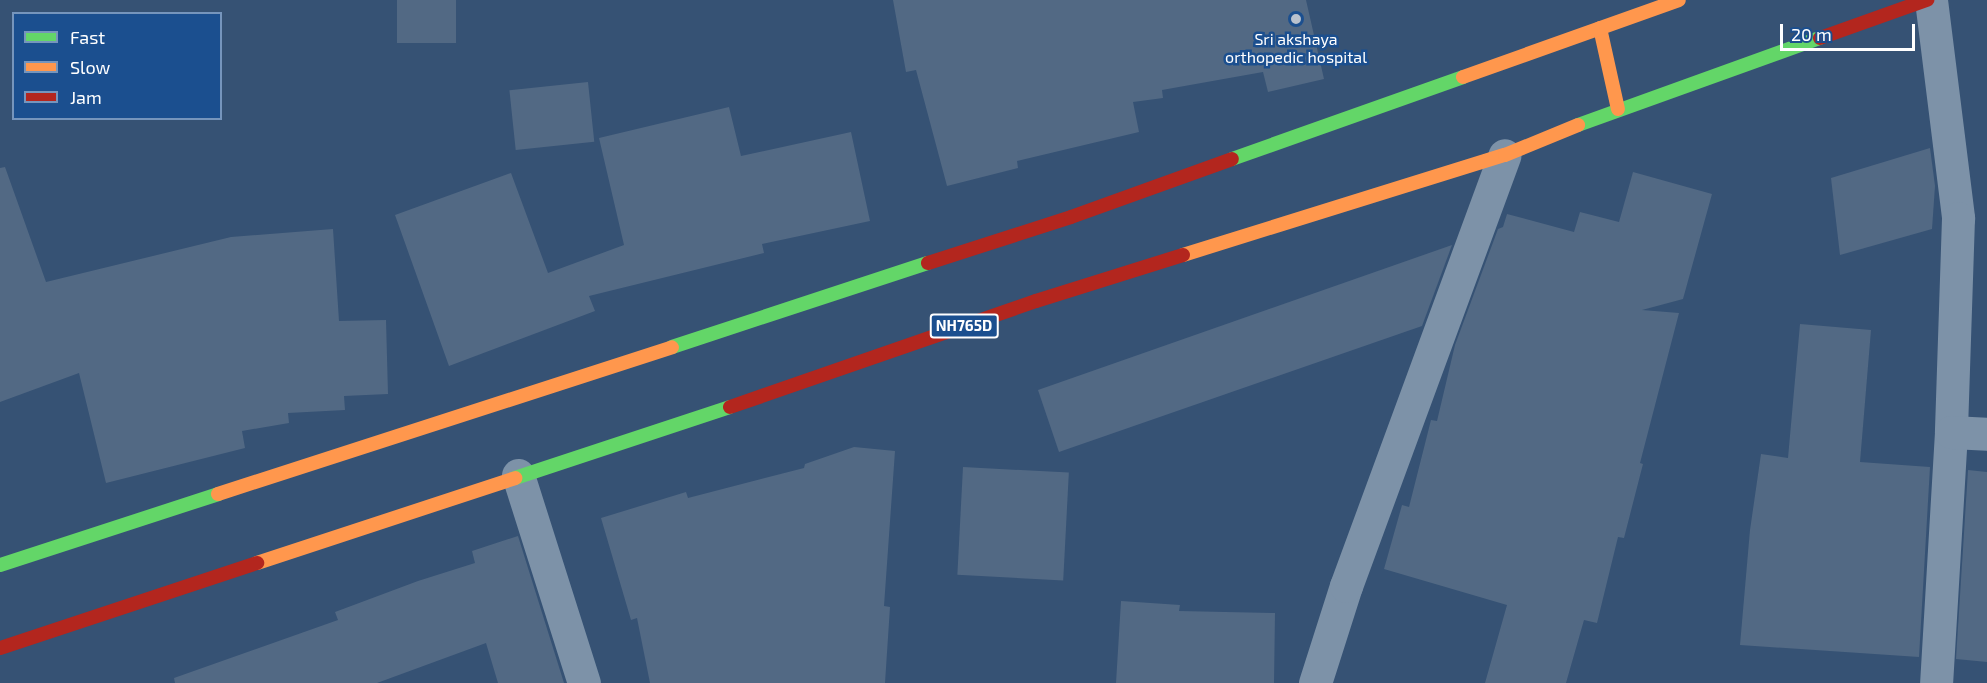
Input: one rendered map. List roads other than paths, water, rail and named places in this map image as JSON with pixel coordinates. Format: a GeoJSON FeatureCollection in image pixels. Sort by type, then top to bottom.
{"type":"FeatureCollection","features":[{"type":"Feature","properties":{"kind":"main road"},"geometry":{"type":"LineString","coordinates":[[0,566],[1071,217],[1679,0]]}},
{"type":"Feature","properties":{"kind":"main road","name":"NH765D"},"geometry":{"type":"LineString","coordinates":[[0,648],[241,570],[518,475],[782,390],[1036,301],[1505,155],[1618,109],[1929,0]]}},
{"type":"Feature","properties":{"kind":"main road"},"geometry":{"type":"LineString","coordinates":[[1600,28],[1618,109]]}},
{"type":"Feature","properties":{"kind":"street"},"geometry":{"type":"LineString","coordinates":[[1929,0],[1958,218],[1951,432],[1936,683]]}},
{"type":"Feature","properties":{"kind":"street"},"geometry":{"type":"LineString","coordinates":[[1315,683],[1346,586],[1505,155]]}},
{"type":"Feature","properties":{"kind":"street"},"geometry":{"type":"LineString","coordinates":[[1951,432],[1987,434]]}},
{"type":"Feature","properties":{"kind":"street"},"geometry":{"type":"LineString","coordinates":[[518,475],[584,683]]}},
{"type":"Feature","properties":{"kind":"place","name":"Sri akshaya orthopedic hospital"},"geometry":{"type":"Point","coordinates":[1296,19]}}]}
